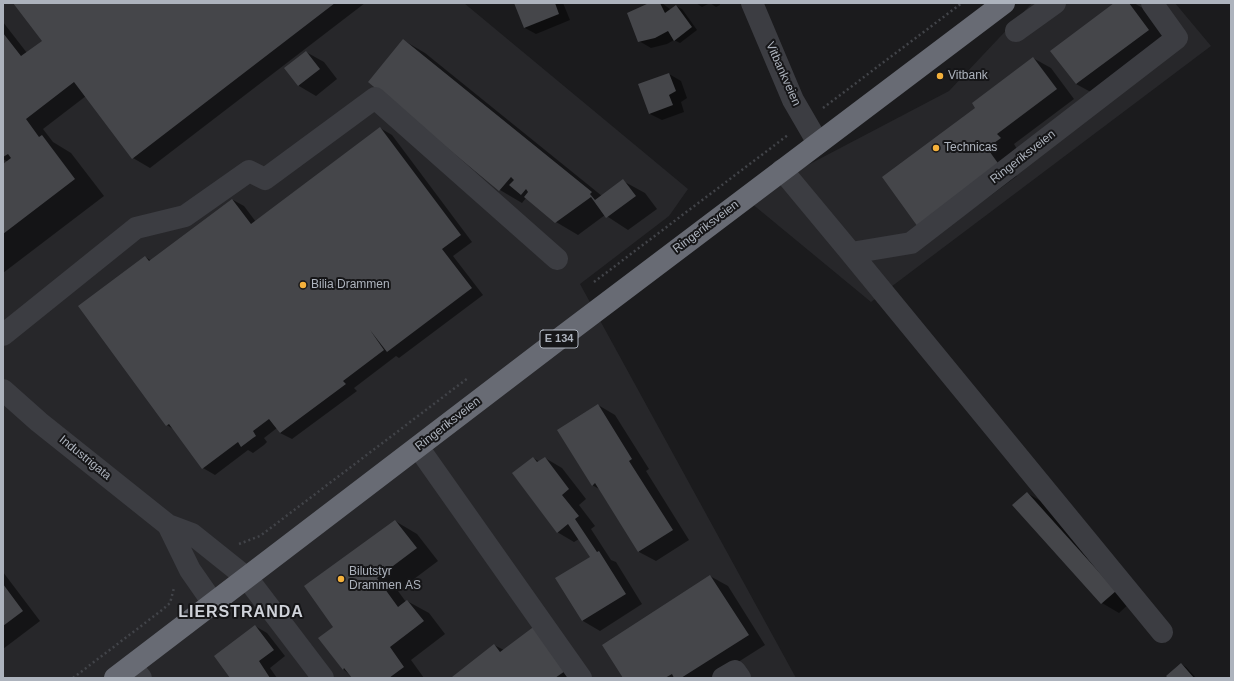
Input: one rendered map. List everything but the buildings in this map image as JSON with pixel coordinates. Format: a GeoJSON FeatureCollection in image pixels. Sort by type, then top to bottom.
{"type":"FeatureCollection","features":[{"type":"Feature","properties":{"kind":"highway","name":"Ringeriksveien"},"geometry":{"type":"LineString","coordinates":[[129,674],[213,603],[1004,3]]}},
{"type":"Feature","properties":{"kind":"street","name":"Vitbankveien"},"geometry":{"type":"LineString","coordinates":[[752,3],[793,100],[818,143]]}},
{"type":"Feature","properties":{"kind":"street"},"geometry":{"type":"LineString","coordinates":[[1016,31],[1055,3]]}},
{"type":"Feature","properties":{"kind":"street","name":"Ringeriksveien"},"geometry":{"type":"LineString","coordinates":[[851,253],[911,243],[1177,38],[1152,3]]}},
{"type":"Feature","properties":{"kind":"street"},"geometry":{"type":"LineString","coordinates":[[3,335],[136,228],[185,216],[249,170],[265,179],[375,98],[557,259]]}},
{"type":"Feature","properties":{"kind":"street"},"geometry":{"type":"LineString","coordinates":[[782,170],[1162,632]]}},
{"type":"Feature","properties":{"kind":"street","name":"Industrigata"},"geometry":{"type":"LineString","coordinates":[[3,390],[87,461],[168,525],[192,534],[246,578],[324,678]]}},
{"type":"Feature","properties":{"kind":"street"},"geometry":{"type":"LineString","coordinates":[[418,448],[581,678]]}},
{"type":"Feature","properties":{"kind":"street","name":"Industrigata"},"geometry":{"type":"LineString","coordinates":[[168,525],[190,570],[213,603]]}},
{"type":"Feature","properties":{"kind":"street"},"geometry":{"type":"LineString","coordinates":[[724,678],[735,671],[740,678]]}},
{"type":"Feature","properties":{"kind":"path"},"geometry":{"type":"LineString","coordinates":[[820,110],[962,3]]}},
{"type":"Feature","properties":{"kind":"path"},"geometry":{"type":"LineString","coordinates":[[590,285],[793,131]]}},
{"type":"Feature","properties":{"kind":"path"},"geometry":{"type":"LineString","coordinates":[[234,546],[260,536],[470,376]]}},
{"type":"Feature","properties":{"kind":"path"},"geometry":{"type":"LineString","coordinates":[[73,678],[170,603],[176,581]]}},
{"type":"Feature","properties":{"kind":"shaded area"},"geometry":{"type":"Polygon","coordinates":[[[3,3],[464,3],[688,189],[669,216],[580,284],[796,678],[3,678],[3,3]]]}},
{"type":"Feature","properties":{"kind":"shaded area"},"geometry":{"type":"Polygon","coordinates":[[[1032,3],[1175,3],[1211,46],[871,302],[745,198],[949,91],[1032,3]]]}},
{"type":"Feature","properties":{"kind":"place","name":"Vitbank"},"geometry":{"type":"Point","coordinates":[940,76]}},
{"type":"Feature","properties":{"kind":"place","name":"Technicas"},"geometry":{"type":"Point","coordinates":[936,148]}},
{"type":"Feature","properties":{"kind":"place","name":"Bilia Drammen"},"geometry":{"type":"Point","coordinates":[303,285]}},
{"type":"Feature","properties":{"kind":"place","name":"Bilutstyr Drammen AS"},"geometry":{"type":"Point","coordinates":[341,579]}},
{"type":"Feature","properties":{"kind":"district","name":"LIERSTRANDA"},"geometry":{"type":"Point","coordinates":[241,613]}}]}
